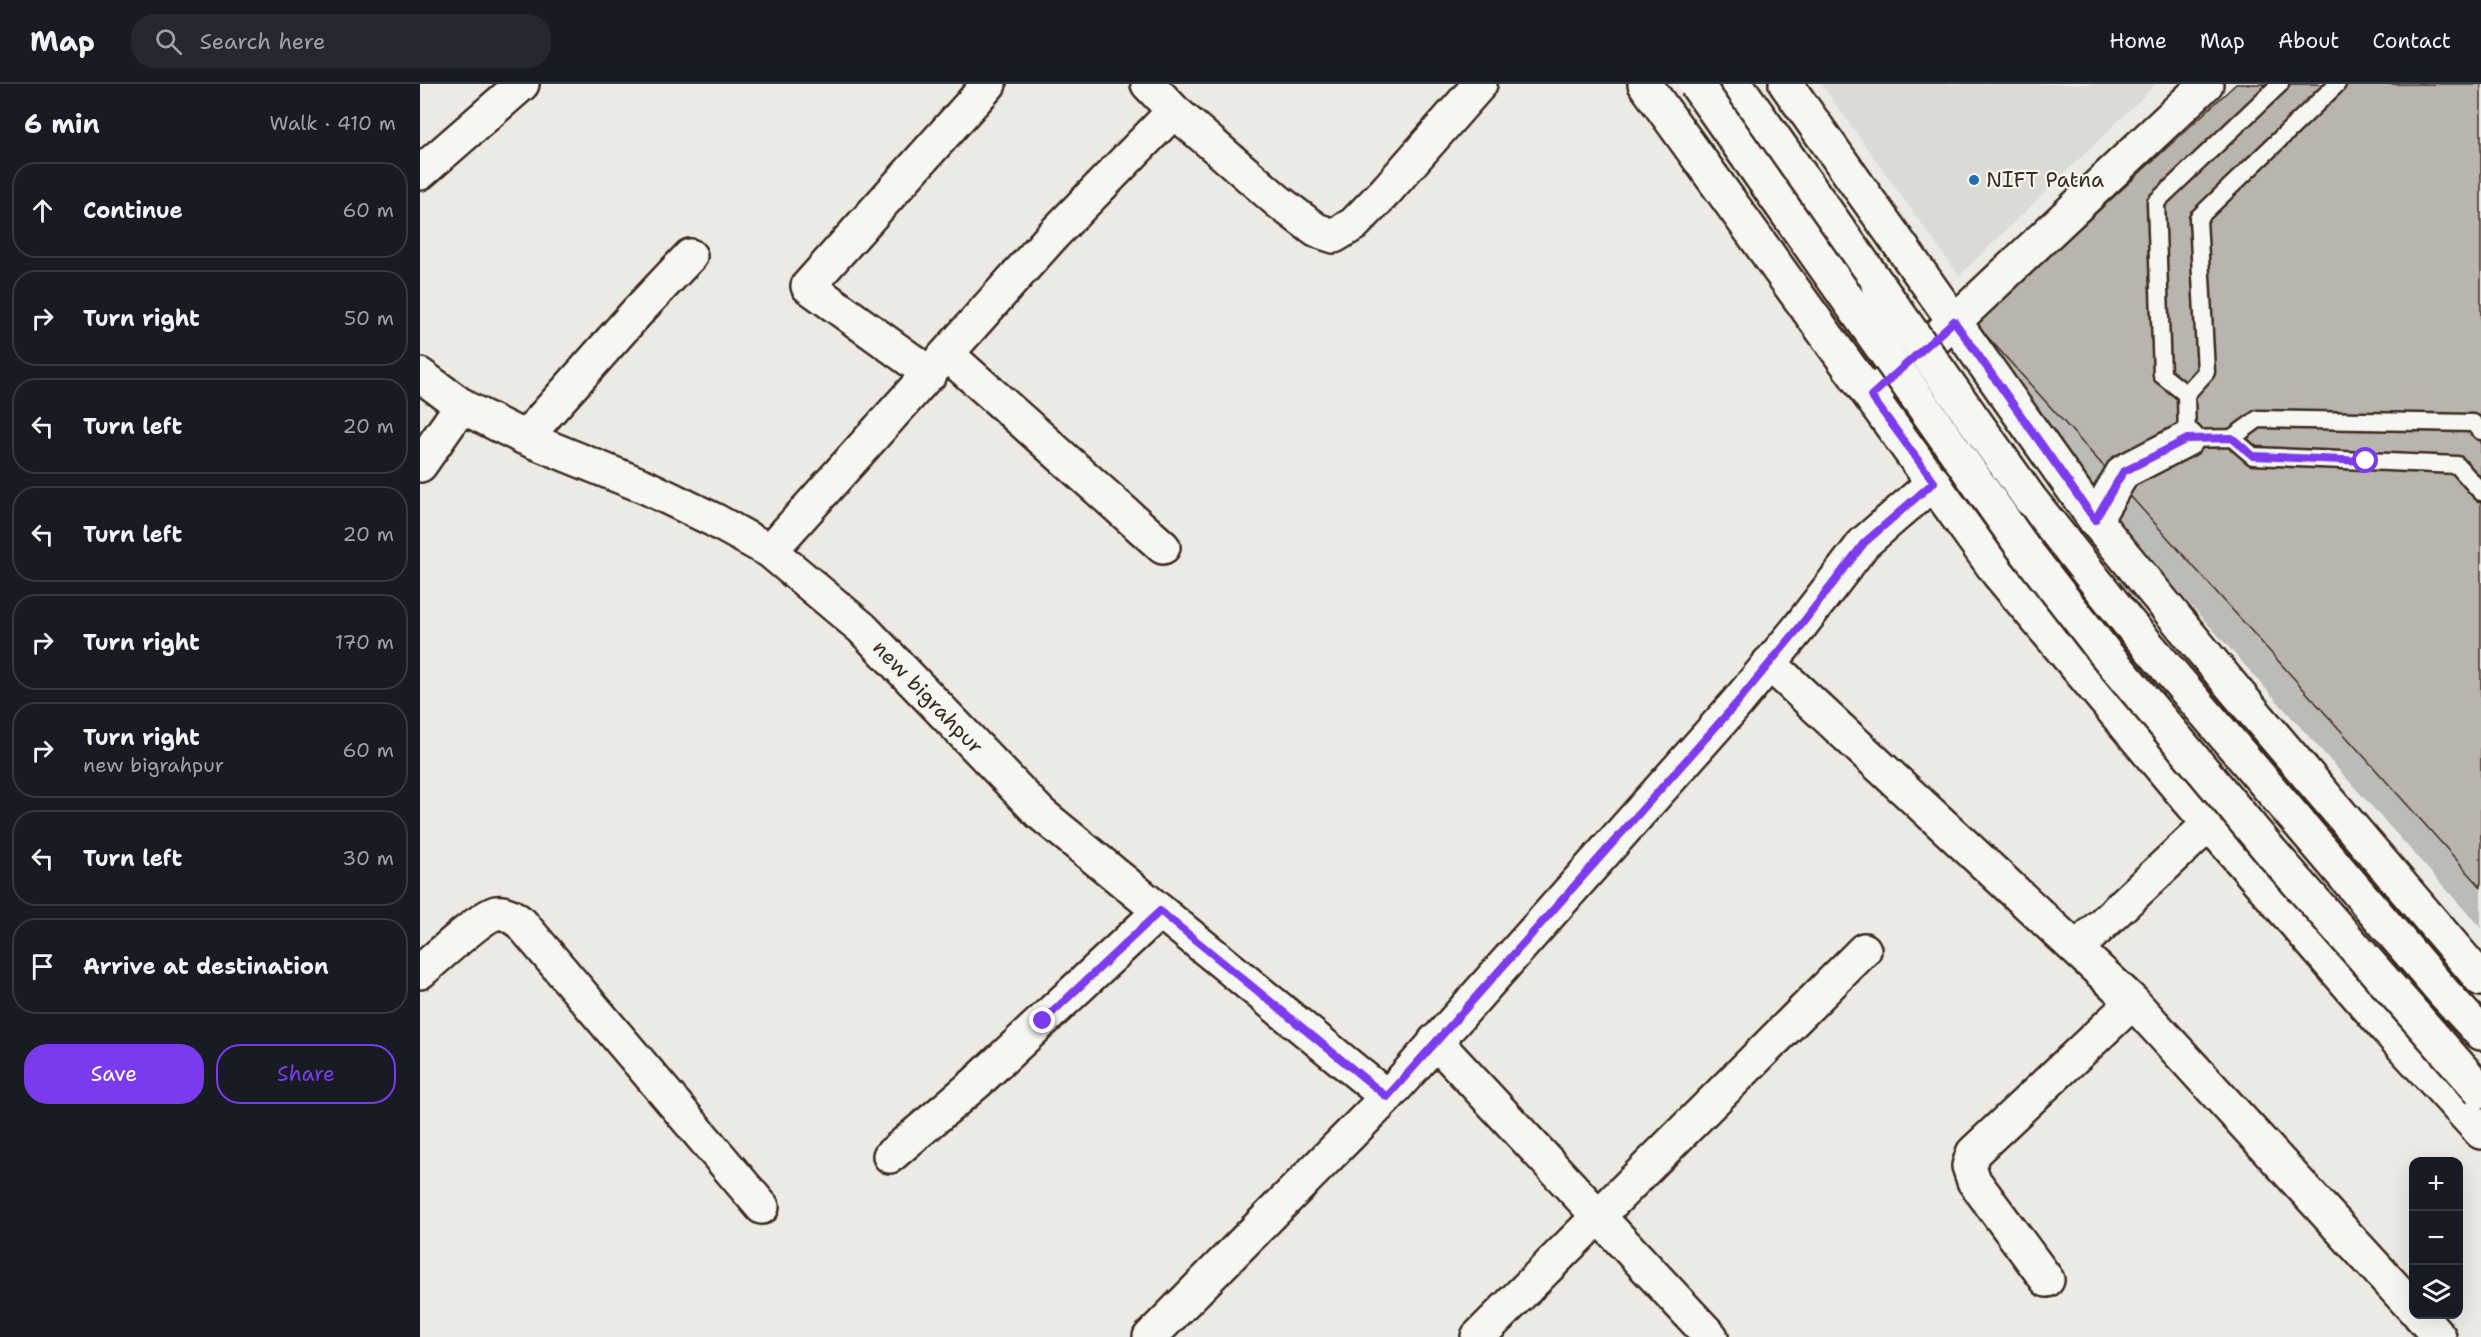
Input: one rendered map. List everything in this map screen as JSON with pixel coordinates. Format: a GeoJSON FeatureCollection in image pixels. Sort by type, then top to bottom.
{"type":"FeatureCollection","features":[{"type":"Feature","properties":{"kind":"main road"},"geometry":{"type":"LineString","coordinates":[[420,173],[522,84]]}},
{"type":"Feature","properties":{"kind":"main road"},"geometry":{"type":"LineString","coordinates":[[989,84],[808,286],[938,364],[1163,547]]}},
{"type":"Feature","properties":{"kind":"main road"},"geometry":{"type":"LineString","coordinates":[[1148,84],[1174,111],[1279,202],[1316,230],[1334,236],[1354,224],[1386,191],[1480,84]]}},
{"type":"Feature","properties":{"kind":"main road"},"geometry":{"type":"LineString","coordinates":[[1645,84],[1998,573],[2186,797],[2386,1028],[2481,1132]]}},
{"type":"Feature","properties":{"kind":"main road"},"geometry":{"type":"LineString","coordinates":[[1696,84],[2022,546],[2098,644],[2272,853],[2481,1091]]}},
{"type":"Feature","properties":{"kind":"main road"},"geometry":{"type":"LineString","coordinates":[[1736,84],[2030,499],[2127,621],[2444,993],[2481,1033]]}},
{"type":"Feature","properties":{"kind":"main road"},"geometry":{"type":"LineString","coordinates":[[1786,84],[2095,520],[2234,689],[2481,979]]}},
{"type":"Feature","properties":{"kind":"main road"},"geometry":{"type":"LineString","coordinates":[[1871,396],[2206,84]]}},
{"type":"Feature","properties":{"kind":"main road"},"geometry":{"type":"LineString","coordinates":[[770,551],[1053,235],[1174,111]]}},
{"type":"Feature","properties":{"kind":"main road"},"geometry":{"type":"LineString","coordinates":[[525,438],[630,319],[690,256]]}},
{"type":"Feature","properties":{"kind":"main road","name":"new bigrahpur"},"geometry":{"type":"LineString","coordinates":[[420,375],[462,405],[525,438],[646,488],[714,520],[770,551],[861,628],[1040,813],[1387,1097]]}},
{"type":"Feature","properties":{"kind":"main road"},"geometry":{"type":"LineString","coordinates":[[420,465],[462,405]]}},
{"type":"Feature","properties":{"kind":"main road"},"geometry":{"type":"LineString","coordinates":[[2095,520],[2123,472],[2187,439]]}},
{"type":"Feature","properties":{"kind":"main road"},"geometry":{"type":"LineString","coordinates":[[1162,1332],[1387,1097],[1736,704],[1864,543],[1934,482]]}},
{"type":"Feature","properties":{"kind":"main road"},"geometry":{"type":"LineString","coordinates":[[1770,663],[2133,1002],[2409,1304]]}},
{"type":"Feature","properties":{"kind":"main road"},"geometry":{"type":"LineString","coordinates":[[2076,949],[2210,823]]}},
{"type":"Feature","properties":{"kind":"main road"},"geometry":{"type":"LineString","coordinates":[[890,1156],[976,1083],[1160,911]]}},
{"type":"Feature","properties":{"kind":"main road"},"geometry":{"type":"LineString","coordinates":[[420,972],[482,921],[496,913],[510,915],[521,923],[762,1207]]}},
{"type":"Feature","properties":{"kind":"main road"},"geometry":{"type":"LineString","coordinates":[[1478,1337],[1864,950]]}},
{"type":"Feature","properties":{"kind":"main road"},"geometry":{"type":"LineString","coordinates":[[2047,1280],[1974,1181],[1969,1166],[1973,1153],[2133,1002]]}},
{"type":"Feature","properties":{"kind":"main road"},"geometry":{"type":"LineString","coordinates":[[1435,1041],[1711,1337]]}},
{"type":"Feature","properties":{"kind":"main road"},"geometry":{"type":"LineString","coordinates":[[2423,1319],[2439,1337]]}},
{"type":"Feature","properties":{"kind":"lane"},"geometry":{"type":"LineString","coordinates":[[2186,394],[2162,375],[2156,202],[2280,84]]}},
{"type":"Feature","properties":{"kind":"lane"},"geometry":{"type":"LineString","coordinates":[[2337,84],[2198,219],[2206,372],[2186,394],[2187,439],[2232,438],[2258,418],[2473,423],[2481,431]]}},
{"type":"Feature","properties":{"kind":"lane"},"geometry":{"type":"LineString","coordinates":[[2232,438],[2253,456],[2457,465],[2481,492]]}},
{"type":"Feature","properties":{"kind":"shaded area","name":"NIFT Patna"},"geometry":{"type":"Polygon","coordinates":[[[1821,84],[2156,84],[1959,276],[1821,84]]]}},
{"type":"Feature","properties":{"kind":"building"},"geometry":{"type":"Polygon","coordinates":[[[2236,84],[2481,84],[2481,887],[1976,324],[2236,84]]]}},
{"type":"Feature","properties":{"kind":"place","name":"NIFT Patna"},"geometry":{"type":"Point","coordinates":[1974,180]}},
{"type":"Feature","properties":{"kind":"route"},"geometry":{"type":"LineString","coordinates":[[1043,1021],[1160,911],[1387,1097],[1736,704],[1798,629],[1864,543],[1934,482],[1871,396],[1954,321],[2095,520],[2123,472],[2187,439],[2232,438],[2253,456],[2366,461]]}}]}
